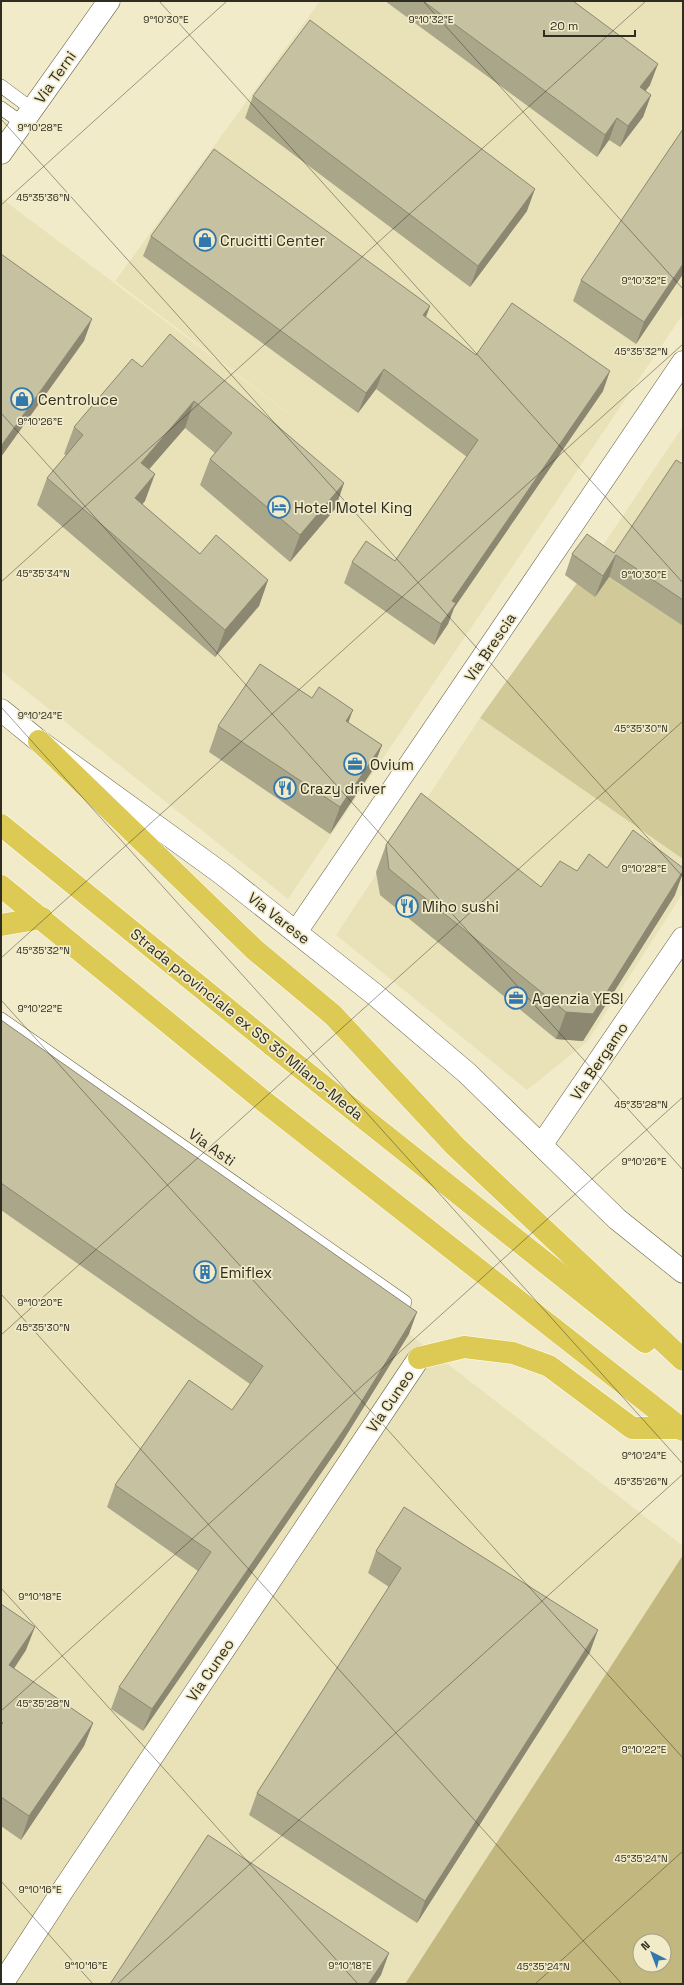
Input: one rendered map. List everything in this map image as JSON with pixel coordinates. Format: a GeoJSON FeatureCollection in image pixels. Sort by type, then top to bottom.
{"type":"FeatureCollection","features":[{"type":"Feature","properties":{"kind":"highway"},"geometry":{"type":"LineString","coordinates":[[39,741],[255,950],[333,1015],[455,1146],[683,1360]]}},
{"type":"Feature","properties":{"kind":"highway","name":"Strada provinciale ex SS 35 Milano-Meda"},"geometry":{"type":"LineString","coordinates":[[1,825],[273,1046],[683,1373]]}},
{"type":"Feature","properties":{"kind":"highway"},"geometry":{"type":"LineString","coordinates":[[1,886],[42,918],[261,1099],[682,1429]]}},
{"type":"Feature","properties":{"kind":"highway"},"geometry":{"type":"LineString","coordinates":[[1,925],[42,918]]}},
{"type":"Feature","properties":{"kind":"highway"},"geometry":{"type":"LineString","coordinates":[[419,1358],[464,1347],[513,1353],[549,1366],[632,1428],[682,1429]]}},
{"type":"Feature","properties":{"kind":"street","name":"Via Terni"},"geometry":{"type":"LineString","coordinates":[[1,153],[109,1]]}},
{"type":"Feature","properties":{"kind":"street","name":"Via Brescia"},"geometry":{"type":"LineString","coordinates":[[296,932],[683,362]]}},
{"type":"Feature","properties":{"kind":"street","name":"Via Varese"},"geometry":{"type":"LineString","coordinates":[[1,710],[39,741],[221,873],[374,994],[461,1068],[542,1144],[617,1219],[683,1272]]}},
{"type":"Feature","properties":{"kind":"street","name":"Via Bergamo"},"geometry":{"type":"LineString","coordinates":[[542,1144],[683,938]]}},
{"type":"Feature","properties":{"kind":"street","name":"Via Cuneo"},"geometry":{"type":"LineString","coordinates":[[2,1984],[65,1887],[419,1358]]}},
{"type":"Feature","properties":{"kind":"lane"},"geometry":{"type":"LineString","coordinates":[[1,86],[27,116]]}},
{"type":"Feature","properties":{"kind":"lane"},"geometry":{"type":"LineString","coordinates":[[1,108],[27,116]]}},
{"type":"Feature","properties":{"kind":"lane","name":"Via Asti"},"geometry":{"type":"LineString","coordinates":[[1,1019],[405,1302]]}},
{"type":"Feature","properties":{"kind":"shaded area"},"geometry":{"type":"Polygon","coordinates":[[[320,1],[683,1],[683,314],[288,899],[1,671],[1,198],[313,432],[115,281],[320,1]]]}},
{"type":"Feature","properties":{"kind":"shaded area"},"geometry":{"type":"Polygon","coordinates":[[[683,426],[683,626],[590,565],[683,426]]]}},
{"type":"Feature","properties":{"kind":"shaded area"},"geometry":{"type":"Polygon","coordinates":[[[590,565],[683,626],[683,859],[480,718],[590,565]]]}},
{"type":"Feature","properties":{"kind":"shaded area"},"geometry":{"type":"Polygon","coordinates":[[[480,718],[683,859],[683,893],[587,1042],[527,1090],[336,935],[480,718]]]}},
{"type":"Feature","properties":{"kind":"shaded area"},"geometry":{"type":"Polygon","coordinates":[[[1,1048],[409,1334],[683,1546],[683,1555],[405,1984],[1,1984],[1,1048]]]}},
{"type":"Feature","properties":{"kind":"shaded area"},"geometry":{"type":"Polygon","coordinates":[[[683,1555],[683,1984],[405,1984],[683,1555]]]}},
{"type":"Feature","properties":{"kind":"building"},"geometry":{"type":"Polygon","coordinates":[[[423,1],[573,1],[658,64],[640,87],[651,95],[628,126],[617,118],[605,135],[423,1]]]}},
{"type":"Feature","properties":{"kind":"building"},"geometry":{"type":"Polygon","coordinates":[[[310,20],[535,189],[478,266],[253,96],[310,20]]]}},
{"type":"Feature","properties":{"kind":"building"},"geometry":{"type":"Polygon","coordinates":[[[683,129],[683,264],[644,322],[581,280],[683,129]]]}},
{"type":"Feature","properties":{"kind":"building"},"geometry":{"type":"Polygon","coordinates":[[[214,149],[430,306],[423,315],[476,355],[512,303],[610,371],[452,601],[456,603],[441,624],[352,562],[366,541],[395,561],[478,440],[384,369],[366,393],[151,236],[214,149]]]}},
{"type":"Feature","properties":{"kind":"building","name":"Centroluce"},"geometry":{"type":"Polygon","coordinates":[[[1,254],[92,319],[1,446],[1,254]]]}},
{"type":"Feature","properties":{"kind":"building","name":"Hotel Motel King"},"geometry":{"type":"Polygon","coordinates":[[[170,334],[344,483],[300,535],[210,459],[232,433],[194,401],[141,463],[155,474],[135,498],[200,554],[216,535],[268,580],[225,630],[47,478],[83,435],[74,427],[132,359],[142,367],[170,334]]]}},
{"type":"Feature","properties":{"kind":"building"},"geometry":{"type":"Polygon","coordinates":[[[676,460],[683,464],[683,600],[616,555],[603,576],[572,554],[587,534],[614,553],[676,460]]]}},
{"type":"Feature","properties":{"kind":"building"},"geometry":{"type":"Polygon","coordinates":[[[260,664],[312,698],[319,687],[353,710],[346,721],[382,745],[340,807],[218,726],[260,664]]]}},
{"type":"Feature","properties":{"kind":"building"},"geometry":{"type":"Polygon","coordinates":[[[421,793],[541,887],[560,861],[577,871],[589,854],[607,868],[633,830],[683,868],[683,871],[593,1014],[566,1012],[389,869],[386,845],[421,793]]]}},
{"type":"Feature","properties":{"kind":"building"},"geometry":{"type":"Polygon","coordinates":[[[1,1020],[417,1312],[347,1425],[152,1709],[119,1687],[211,1552],[115,1485],[189,1380],[232,1410],[263,1366],[1,1183],[1,1020]]]}},
{"type":"Feature","properties":{"kind":"building"},"geometry":{"type":"Polygon","coordinates":[[[404,1507],[598,1630],[425,1901],[257,1793],[401,1568],[376,1551],[404,1507]]]}},
{"type":"Feature","properties":{"kind":"building"},"geometry":{"type":"Polygon","coordinates":[[[1,1604],[35,1627],[9,1665],[93,1723],[29,1816],[1,1797],[1,1725],[3,1723],[1,1722],[1,1604]]]}},
{"type":"Feature","properties":{"kind":"building"},"geometry":{"type":"Polygon","coordinates":[[[208,1835],[389,1953],[368,1984],[110,1984],[208,1835]]]}},
{"type":"Feature","properties":{"kind":"place","name":"Crucitti Center"},"geometry":{"type":"Point","coordinates":[205,240]}},
{"type":"Feature","properties":{"kind":"place","name":"Centroluce"},"geometry":{"type":"Point","coordinates":[22,399]}},
{"type":"Feature","properties":{"kind":"place","name":"Hotel Motel King"},"geometry":{"type":"Point","coordinates":[279,507]}},
{"type":"Feature","properties":{"kind":"place","name":"Ovium"},"geometry":{"type":"Point","coordinates":[355,764]}},
{"type":"Feature","properties":{"kind":"place","name":"Crazy driver"},"geometry":{"type":"Point","coordinates":[285,788]}},
{"type":"Feature","properties":{"kind":"place","name":"Miho sushi"},"geometry":{"type":"Point","coordinates":[407,906]}},
{"type":"Feature","properties":{"kind":"place","name":"Agenzia YES!"},"geometry":{"type":"Point","coordinates":[516,998]}},
{"type":"Feature","properties":{"kind":"place","name":"Emiflex"},"geometry":{"type":"Point","coordinates":[205,1272]}}]}
